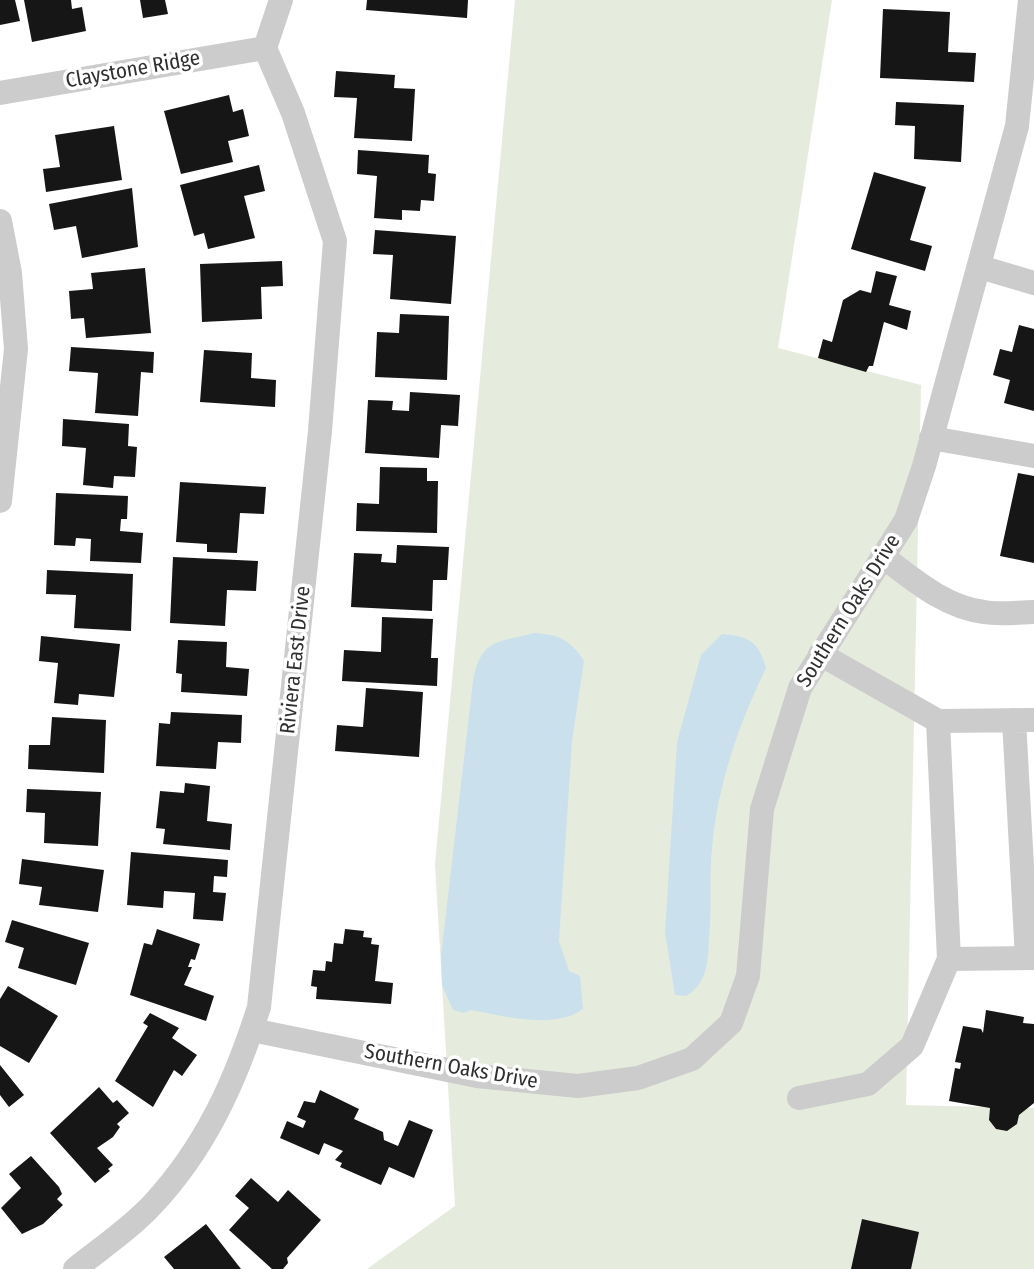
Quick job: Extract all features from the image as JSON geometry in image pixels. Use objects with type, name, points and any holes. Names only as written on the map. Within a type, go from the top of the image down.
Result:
[{"type":"street","points":[[265,48],[281,0]]},
{"type":"street","name":"Southern Oaks Drive","points":[[252,1030],[477,1076],[578,1086],[638,1078],[692,1059],[731,1023],[748,976],[762,809],[800,688],[906,520],[980,267],[1017,126],[1030,0]]},
{"type":"street","name":"Claystone Ridge","points":[[0,93],[265,48]]},
{"type":"street","name":"Riviera East Drive","points":[[75,1269],[153,1204],[208,1134],[243,1058],[259,1007],[320,431],[335,241],[293,113],[265,48]]},
{"type":"street","points":[[0,221],[10,273],[16,349],[0,501]]},
{"type":"street","points":[[980,267],[1034,283]]},
{"type":"street","points":[[931,438],[1034,456]]},
{"type":"street","points":[[882,556],[931,593],[954,604],[984,612],[1034,612]]},
{"type":"street","points":[[820,654],[938,721],[1024,720],[1031,958],[949,959]]},
{"type":"street","points":[[799,1098],[868,1084],[912,1046],[949,959],[938,721]]},
{"type":"green space","points":[[515,0],[832,0],[778,348],[921,385],[906,1105],[1034,1108],[1034,1269],[367,1269],[455,1206],[435,864]]},
{"type":"water","points":[[534,633],[550,635],[569,643],[584,661],[572,741],[559,941],[569,971],[580,976],[583,1009],[558,1019],[544,1020],[453,1010],[442,985],[441,956],[476,667],[492,645]]},
{"type":"water","points":[[722,634],[751,642],[760,652],[766,668],[738,734],[719,801],[712,848],[710,929],[705,972],[693,991],[686,996],[675,995],[665,932],[677,742],[701,655]]},
{"type":"building","points":[[0,0],[15,0],[20,21],[0,25]]},
{"type":"building","points":[[24,0],[71,0],[72,9],[82,7],[86,31],[32,42]]},
{"type":"building","points":[[140,0],[165,0],[168,14],[143,18]]},
{"type":"building","points":[[367,0],[468,0],[467,18],[366,10]]},
{"type":"building","points":[[883,9],[950,12],[948,52],[976,53],[974,82],[880,78]]},
{"type":"building","points":[[336,71],[395,75],[394,88],[415,89],[412,141],[354,138],[357,98],[334,97]]},
{"type":"building","points":[[229,95],[233,112],[243,109],[249,136],[228,141],[233,162],[181,174],[164,111]]},
{"type":"building","points":[[896,102],[964,105],[961,162],[914,159],[915,126],[895,125]]},
{"type":"building","points":[[114,126],[122,180],[46,192],[43,169],[60,167],[55,135]]},
{"type":"building","points":[[358,150],[429,155],[428,173],[436,174],[434,201],[421,200],[420,211],[402,210],[402,220],[374,218],[377,176],[357,174]]},
{"type":"building","points":[[259,165],[265,191],[244,196],[255,238],[208,249],[204,233],[194,236],[180,185]]},
{"type":"building","points":[[874,172],[926,187],[910,240],[932,246],[925,271],[851,249]]},
{"type":"building","points":[[132,188],[138,247],[82,258],[76,226],[54,230],[49,204]]},
{"type":"building","points":[[375,230],[456,236],[451,304],[390,299],[393,255],[373,254]]},
{"type":"building","points":[[282,261],[283,286],[261,287],[262,319],[202,322],[200,264]]},
{"type":"building","points":[[145,268],[151,333],[86,338],[84,318],[71,319],[69,291],[93,289],[91,273]]},
{"type":"building","points":[[876,271],[897,276],[889,305],[911,311],[907,330],[884,322],[873,366],[869,366],[866,372],[818,358],[823,339],[832,342],[843,300],[860,290],[871,293]]},
{"type":"building","points":[[400,314],[449,316],[447,380],[375,377],[377,332],[399,333]]},
{"type":"building","points":[[1019,325],[1034,329],[1034,411],[1004,403],[1010,380],[993,375],[1000,349],[1012,352]]},
{"type":"building","points":[[71,347],[154,352],[153,373],[141,372],[138,416],[95,413],[98,373],[69,371]]},
{"type":"building","points":[[204,350],[252,353],[251,378],[276,380],[275,407],[200,402]]},
{"type":"building","points":[[410,392],[460,395],[458,426],[441,425],[439,458],[365,453],[368,400],[393,401],[392,410],[409,411]]},
{"type":"building","points":[[63,419],[129,424],[128,446],[137,447],[135,477],[114,476],[113,488],[83,485],[86,448],[62,446]]},
{"type":"building","points":[[380,467],[427,468],[427,481],[438,481],[437,533],[356,531],[357,503],[379,504]]},
{"type":"building","points":[[1018,473],[1034,476],[1034,563],[1000,556]]},
{"type":"building","points":[[180,482],[266,487],[264,514],[240,513],[237,553],[207,552],[207,544],[176,542]]},
{"type":"building","points":[[56,493],[128,496],[127,519],[121,519],[120,531],[143,533],[141,563],[90,561],[91,539],[76,538],[75,546],[54,545]]},
{"type":"building","points":[[397,545],[449,547],[447,580],[433,580],[432,611],[351,607],[354,553],[382,554],[381,562],[396,563]]},
{"type":"building","points":[[173,557],[258,561],[256,591],[227,590],[225,626],[170,623]]},
{"type":"building","points":[[47,570],[133,574],[131,631],[74,628],[76,595],[46,594]]},
{"type":"building","points":[[382,617],[433,619],[431,658],[438,658],[437,686],[342,681],[344,650],[381,652]]},
{"type":"building","points":[[41,636],[120,644],[114,697],[79,694],[78,705],[54,703],[58,663],[39,661]]},
{"type":"building","points":[[178,640],[227,642],[226,667],[249,669],[247,696],[181,692],[182,674],[176,673]]},
{"type":"building","points":[[366,688],[423,692],[419,757],[335,751],[337,725],[363,727]]},
{"type":"building","points":[[171,712],[242,715],[241,743],[218,742],[216,769],[156,766],[159,723],[170,724]]},
{"type":"building","points":[[52,717],[106,720],[104,773],[28,769],[29,745],[50,745]]},
{"type":"building","points":[[185,783],[210,786],[207,821],[232,824],[230,850],[163,844],[165,829],[156,828],[160,791],[184,793]]},
{"type":"building","points":[[27,789],[101,792],[98,846],[44,843],[45,813],[26,812]]},
{"type":"building","points":[[131,852],[228,860],[227,877],[214,876],[213,892],[226,893],[223,921],[193,919],[195,893],[164,891],[163,908],[127,905]]},
{"type":"building","points":[[22,859],[104,870],[98,912],[39,905],[42,887],[19,884]]},
{"type":"building","points":[[12,920],[89,943],[76,985],[18,968],[24,948],[5,942]]},
{"type":"building","points":[[157,929],[200,944],[195,960],[191,959],[188,967],[192,967],[184,985],[214,996],[206,1021],[130,995],[144,943],[152,945]]},
{"type":"building","points":[[345,929],[364,931],[363,937],[372,938],[371,944],[379,945],[375,981],[393,983],[391,1004],[316,999],[317,987],[311,986],[313,970],[325,971],[326,961],[332,962],[334,943],[343,944]]},
{"type":"building","points":[[8,986],[58,1016],[29,1063],[0,1046],[0,999]]},
{"type":"building","points":[[986,1010],[1024,1017],[1023,1023],[1034,1024],[1034,1103],[1019,1115],[1017,1124],[1007,1131],[996,1129],[989,1120],[990,1108],[949,1101],[955,1068],[960,1069],[961,1063],[955,1062],[963,1026],[981,1029],[983,1033]]},
{"type":"building","points":[[150,1013],[179,1028],[172,1038],[197,1055],[182,1076],[174,1070],[153,1107],[115,1081],[148,1026],[143,1023]]},
{"type":"building","points":[[0,1065],[24,1095],[9,1107],[0,1095]]},
{"type":"building","points":[[99,1087],[113,1103],[117,1100],[129,1113],[117,1124],[120,1127],[113,1137],[97,1148],[113,1165],[108,1169],[110,1171],[95,1183],[50,1133]]},
{"type":"building","points":[[320,1090],[359,1109],[354,1119],[383,1132],[384,1140],[398,1146],[409,1120],[433,1130],[414,1178],[389,1167],[381,1185],[340,1167],[342,1163],[335,1160],[343,1151],[324,1143],[319,1155],[280,1138],[287,1121],[303,1128],[306,1121],[297,1117],[304,1101],[315,1103]]},
{"type":"building","points":[[31,1156],[59,1187],[62,1194],[57,1199],[63,1205],[43,1224],[22,1234],[1,1208],[21,1188],[9,1174]]},
{"type":"building","points":[[251,1178],[278,1202],[288,1190],[321,1220],[287,1258],[288,1263],[283,1269],[272,1269],[229,1230],[249,1208],[235,1196]]},
{"type":"building","points":[[862,1219],[919,1232],[911,1269],[851,1269]]},
{"type":"building","points":[[206,1224],[241,1269],[174,1269],[164,1257]]}]
